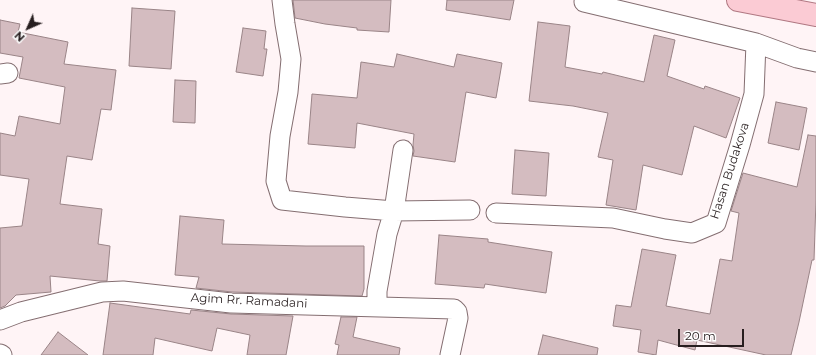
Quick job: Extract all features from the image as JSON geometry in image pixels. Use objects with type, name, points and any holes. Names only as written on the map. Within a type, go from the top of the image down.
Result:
[{"type":"main road","points":[[738,0],[816,15]]},
{"type":"street","points":[[282,0],[291,59],[288,92],[280,136],[276,182],[282,200],[394,211],[470,210]]},
{"type":"street","points":[[584,2],[756,43],[797,58],[816,62]]},
{"type":"street","name":"Hasan Budakova","points":[[496,213],[612,218],[692,233],[716,223],[754,94],[756,43]]},
{"type":"street","points":[[377,307],[377,290],[387,234],[394,211],[403,150]]},
{"type":"street","name":"Agim Rr. Ramadani","points":[[0,320],[22,312],[102,292],[123,291],[231,303],[454,309],[457,312],[458,318],[450,355]]},
{"type":"building","points":[[293,0],[391,0],[389,32],[357,30],[357,28],[295,18]]},
{"type":"building","points":[[447,0],[514,0],[510,20],[446,10]]},
{"type":"building","points":[[132,8],[175,11],[171,69],[129,66]]},
{"type":"building","points":[[0,20],[20,24],[18,32],[68,42],[64,64],[116,70],[111,110],[101,109],[92,160],[67,156],[60,204],[102,209],[98,244],[110,246],[107,281],[50,276],[51,292],[16,295],[5,306],[0,308],[0,228],[22,226],[29,179],[0,175],[0,133],[15,136],[19,116],[60,124],[65,87],[19,78],[23,57],[0,53]]},
{"type":"building","points":[[538,22],[570,26],[565,67],[602,74],[603,72],[644,82],[654,35],[675,40],[667,76],[704,89],[705,86],[740,98],[726,138],[694,126],[682,175],[643,165],[636,210],[606,205],[613,160],[598,157],[608,113],[573,106],[529,101]]},
{"type":"building","points":[[243,28],[266,31],[264,49],[267,49],[263,76],[236,72]]},
{"type":"building","points":[[397,54],[454,67],[457,54],[502,63],[496,98],[466,92],[455,162],[413,156],[414,134],[357,123],[355,148],[308,144],[312,94],[357,98],[361,62],[394,67]]},
{"type":"building","points":[[175,80],[196,81],[195,123],[173,122]]},
{"type":"building","points":[[776,102],[807,108],[799,150],[768,143]]},
{"type":"building","points":[[808,135],[816,136],[814,260],[812,260],[791,355],[766,355],[697,340],[695,350],[658,340],[656,355],[638,352],[641,330],[613,326],[616,305],[631,307],[642,249],[676,255],[666,306],[710,314],[720,259],[732,261],[739,213],[731,211],[743,173],[797,187]]},
{"type":"building","points":[[515,150],[549,153],[546,196],[512,194]]},
{"type":"building","points":[[180,216],[224,220],[222,244],[364,246],[364,289],[362,296],[232,292],[196,288],[199,277],[175,275]]},
{"type":"building","points":[[439,235],[488,239],[488,242],[552,252],[546,293],[485,284],[484,288],[435,284]]},
{"type":"building","points":[[110,303],[190,314],[191,310],[231,314],[293,316],[286,355],[247,355],[250,335],[217,328],[212,351],[155,338],[153,355],[103,355]]},
{"type":"building","points":[[341,317],[357,317],[353,337],[400,348],[399,355],[337,355],[339,345],[335,344]]},
{"type":"building","points":[[58,332],[88,355],[41,355]]},
{"type":"building","points":[[543,335],[598,348],[597,355],[538,355]]}]
